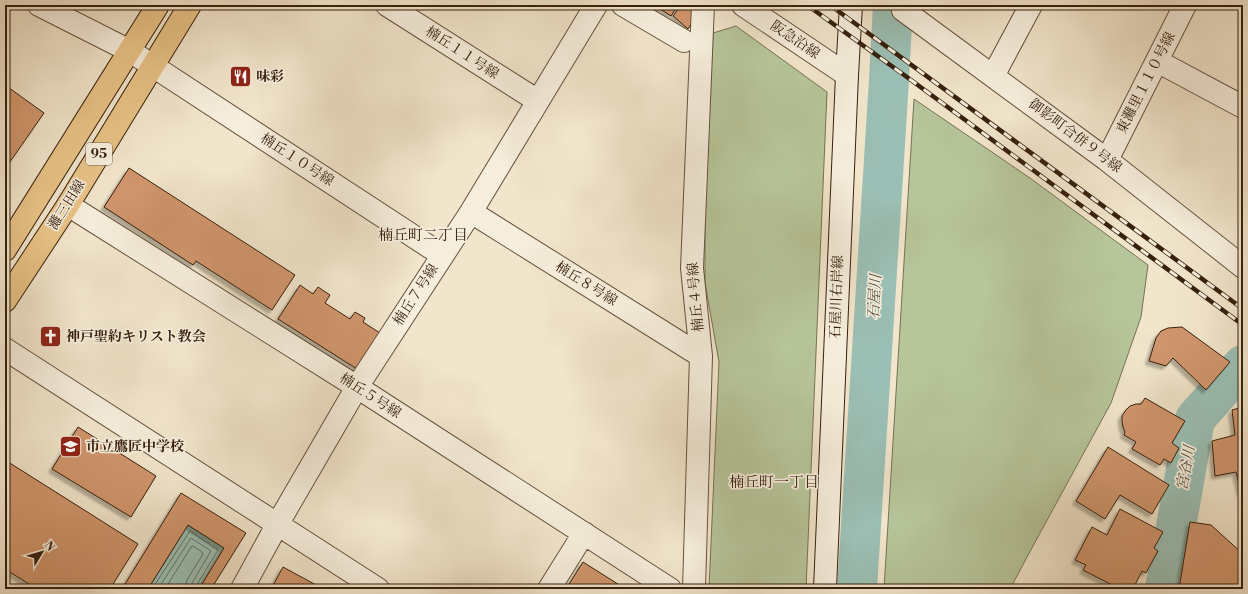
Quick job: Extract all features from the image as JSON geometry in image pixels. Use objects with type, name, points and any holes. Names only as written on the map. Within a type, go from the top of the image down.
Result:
[{"type":"main road","name":"灘三田線","points":[[5,250],[158,5]]},
{"type":"main road","name":"灘三田線","points":[[5,301],[68,205],[190,5]]},
{"type":"street","name":"楠丘１０号線","points":[[39,5],[130,51],[153,65],[442,255]]},
{"type":"street","name":"楠丘１１号線","points":[[387,5],[538,101]]},
{"type":"street","name":"楠丘７号線","points":[[242,589],[277,525],[357,387],[471,212],[596,5]]},
{"type":"street","points":[[622,5],[684,41]]},
{"type":"street","name":"楠丘４号線","points":[[694,589],[701,356],[692,268],[703,5]]},
{"type":"street","name":"阪急沿線","points":[[743,5],[847,75]]},
{"type":"street","name":"石屋川右岸線","points":[[825,589],[851,5]]},
{"type":"street","points":[[993,76],[1031,5]]},
{"type":"street","name":"東灘里１１０号線","points":[[1107,160],[1186,5]]},
{"type":"street","name":"御影町合併９号線","points":[[903,7],[1107,160],[1242,266]]},
{"type":"street","points":[[1157,61],[1243,107]]},
{"type":"street","name":"楠丘５号線","points":[[68,205],[357,387],[670,589]]},
{"type":"street","name":"楠丘８号線","points":[[471,212],[701,356]]},
{"type":"street","points":[[5,349],[378,589]]},
{"type":"street","points":[[549,589],[584,533]]},
{"type":"green space","points":[[736,26],[827,92],[806,589],[709,589],[719,362],[705,283],[705,195],[713,33]]},
{"type":"green space","points":[[914,99],[1030,178],[1148,265],[1141,317],[1111,403],[1010,589],[884,589]]},
{"type":"water","points":[[188,525],[224,548],[199,589],[148,589]]},
{"type":"building","points":[[654,5],[678,5],[671,16]]},
{"type":"building","points":[[681,5],[696,5],[697,15],[688,29],[673,16]]},
{"type":"building","points":[[5,85],[44,113],[5,169]]},
{"type":"building","points":[[129,168],[295,275],[272,310],[196,261],[193,265],[104,207]]},
{"type":"building","points":[[300,285],[313,294],[318,287],[330,295],[325,303],[350,319],[355,312],[365,318],[363,322],[380,333],[357,369],[278,319]]},
{"type":"building","points":[[1182,327],[1230,362],[1206,390],[1173,358],[1166,366],[1149,361],[1156,338],[1161,331],[1168,328]]},
{"type":"building","points":[[1145,398],[1185,421],[1172,443],[1179,448],[1171,463],[1164,459],[1160,465],[1132,449],[1136,442],[1124,435],[1125,432],[1122,416],[1130,406],[1141,404]]},
{"type":"building","points":[[1243,407],[1243,493],[1241,493],[1236,472],[1215,476],[1212,441],[1235,435],[1232,410]]},
{"type":"building","points":[[78,427],[156,476],[131,517],[52,469]]},
{"type":"building","points":[[1108,447],[1169,485],[1152,514],[1120,495],[1105,519],[1076,501]]},
{"type":"building","points":[[5,460],[138,544],[110,589],[37,589],[5,569]]},
{"type":"building","points":[[181,493],[246,533],[211,589],[199,589],[224,548],[188,525],[148,589],[122,589]]},
{"type":"building","points":[[1120,509],[1163,532],[1154,548],[1158,551],[1146,573],[1142,571],[1133,589],[1120,589],[1083,570],[1086,565],[1075,560],[1092,527],[1107,535]]},
{"type":"building","points":[[1190,522],[1211,525],[1243,554],[1243,569],[1240,589],[1179,589]]},
{"type":"building","points":[[583,562],[621,586],[619,589],[566,589]]},
{"type":"building","points":[[283,567],[318,586],[317,589],[271,589]]},
{"type":"building","points":[[1044,585],[1095,587],[1095,589],[1044,589]]},
{"type":"waterway","name":"石屋川","points":[[857,589],[893,5]]},
{"type":"waterway","name":"宮谷川","points":[[1165,589],[1195,419],[1243,365]]},
{"type":"railway","points":[[807,5],[1243,325]]},
{"type":"railway","points":[[830,5],[1243,309]]},
{"type":"place","name":"味彩","points":[[240,77]]},
{"type":"place","name":"神戸聖約キリスト教会","points":[[50,337]]},
{"type":"place","name":"市立鷹匠中学校","points":[[70,447]]},
{"type":"district","name":"楠丘町二丁目","points":[[423,235]]},
{"type":"district","name":"楠丘町一丁目","points":[[774,482]]}]
